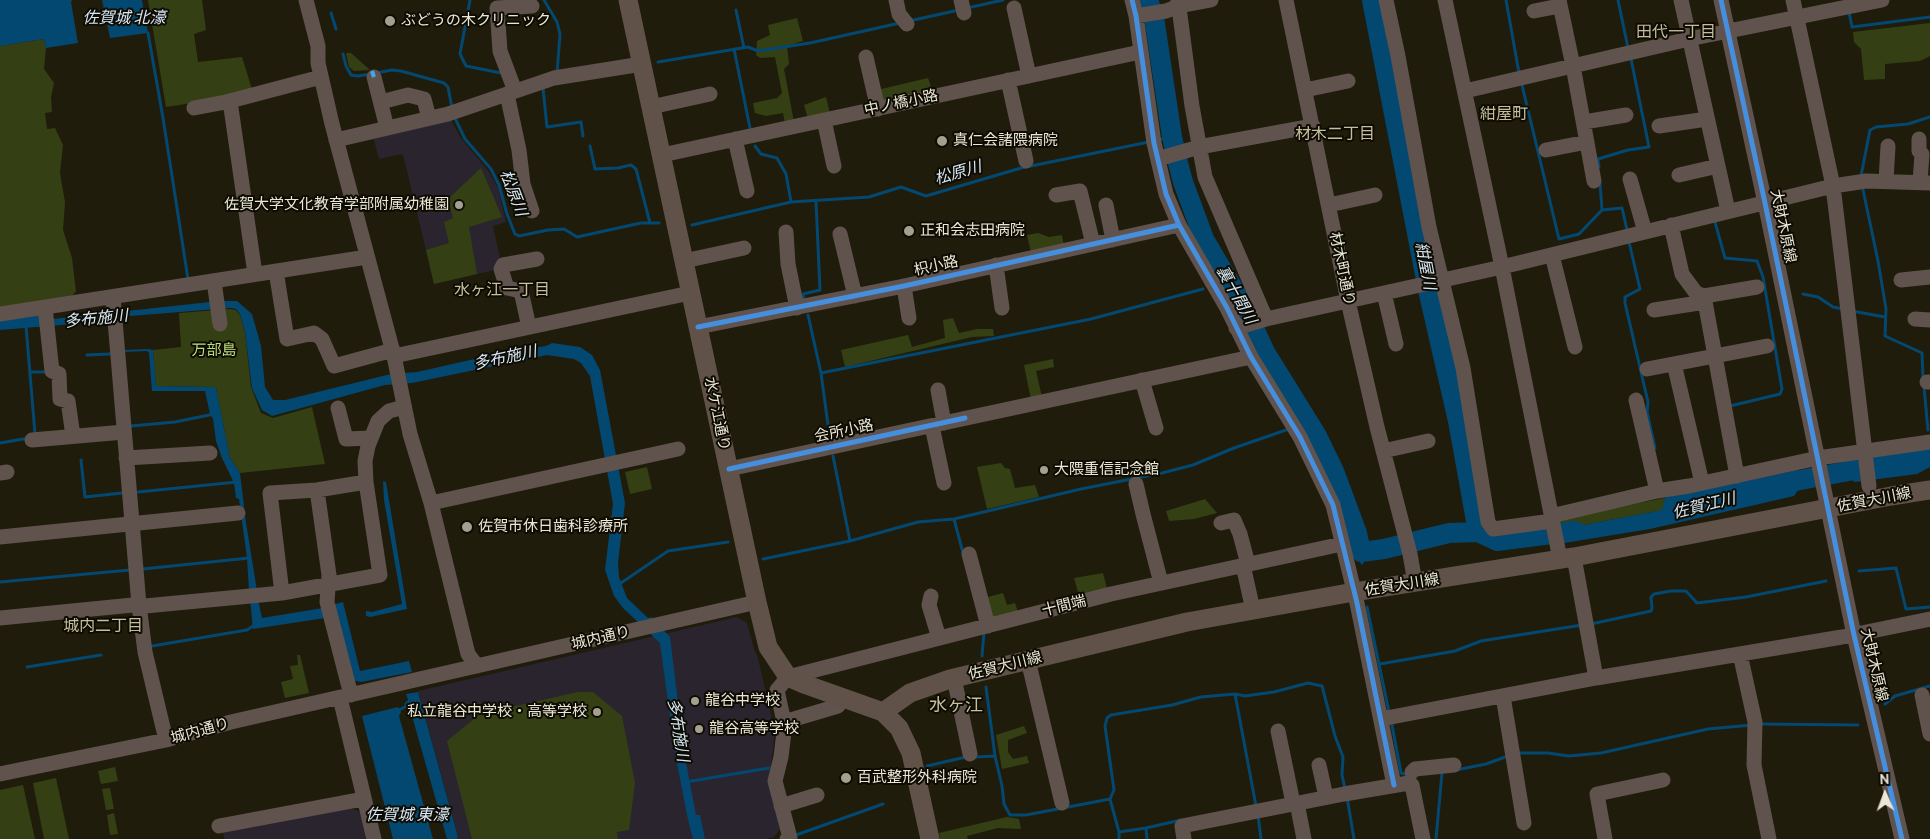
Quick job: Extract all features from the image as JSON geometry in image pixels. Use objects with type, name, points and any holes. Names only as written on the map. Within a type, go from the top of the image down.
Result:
[{"type":"main road","name":"水ケ江通り","points":[[628,0],[756,602],[768,647],[788,676]]},
{"type":"main road","name":"佐賀大川線","points":[[883,712],[910,693],[954,678],[1187,622],[1252,603],[1354,592],[1415,583],[1563,552],[1827,502],[1930,490]]},
{"type":"main road","points":[[788,676],[883,712],[899,728],[911,753],[930,839]]},
{"type":"street","points":[[306,0],[318,46],[318,63],[336,140],[394,358],[410,434],[431,504],[468,654],[477,666]]},
{"type":"street","points":[[896,0],[899,14],[905,22]]},
{"type":"street","points":[[1132,0],[1139,15],[1140,52],[1154,141],[1161,158],[1166,194],[1179,225],[1238,328],[1251,357],[1293,427],[1333,505],[1387,718],[1394,785]]},
{"type":"street","points":[[1139,15],[1174,6],[1211,0]]},
{"type":"street","name":"材木町通り","points":[[1286,0],[1348,301],[1383,451],[1410,554],[1415,583]]},
{"type":"street","points":[[1386,0],[1429,227],[1463,368],[1488,522],[1493,529],[1552,520],[1663,490],[1818,458],[1930,442]]},
{"type":"street","points":[[1445,0],[1502,267],[1552,520],[1585,626],[1596,678]]},
{"type":"street","points":[[1681,0],[1728,211]]},
{"type":"street","name":"大財木原線","points":[[1721,0],[1854,635],[1902,839]]},
{"type":"street","points":[[1793,0],[1833,186],[1869,486]]},
{"type":"street","points":[[1465,91],[1689,40],[1882,0]]},
{"type":"street","points":[[1534,11],[1559,3],[1573,66],[1594,181]]},
{"type":"street","points":[[532,6],[497,8],[500,51],[511,93],[522,184],[532,210]]},
{"type":"street","points":[[1174,6],[1197,148],[1205,177],[1264,319]]},
{"type":"street","points":[[1014,8],[1029,76]]},
{"type":"street","name":"中ノ橋小路","points":[[662,155],[1140,52]]},
{"type":"street","points":[[866,57],[878,109]]},
{"type":"street","points":[[336,140],[453,112],[557,78],[642,64]]},
{"type":"street","points":[[194,108],[230,101],[321,77]]},
{"type":"street","points":[[374,77],[387,128]]},
{"type":"street","points":[[1008,80],[1026,160]]},
{"type":"street","points":[[1305,90],[1348,81]]},
{"type":"street","points":[[651,107],[710,94]]},
{"type":"street","points":[[380,102],[408,95],[424,99],[429,118]]},
{"type":"street","points":[[230,101],[255,274]]},
{"type":"street","points":[[1584,122],[1626,115]]},
{"type":"street","points":[[1659,126],[1707,119]]},
{"type":"street","points":[[824,120],[834,166]]},
{"type":"street","points":[[1161,158],[1197,148],[1313,126]]},
{"type":"street","points":[[1238,328],[1264,319],[1502,267],[1833,186],[1862,181],[1925,183],[1922,154],[1919,151],[1919,139]]},
{"type":"street","points":[[735,140],[746,191]]},
{"type":"street","points":[[1546,150],[1587,142]]},
{"type":"street","points":[[1886,181],[1888,146]]},
{"type":"street","points":[[1679,175],[1718,166]]},
{"type":"street","points":[[1630,179],[1645,232]]},
{"type":"street","points":[[1056,195],[1080,191],[1093,244]]},
{"type":"street","points":[[1329,205],[1375,195]]},
{"type":"street","points":[[1106,205],[1114,240]]},
{"type":"street","name":"枳小路","points":[[698,327],[904,286],[1179,225]]},
{"type":"street","points":[[1671,225],[1682,274],[1696,293],[1705,299],[1724,400],[1727,430],[1737,476]]},
{"type":"street","points":[[786,232],[788,264],[797,308]]},
{"type":"street","points":[[840,234],[854,296]]},
{"type":"street","points":[[684,261],[744,248]]},
{"type":"street","points":[[1552,255],[1575,348]]},
{"type":"street","points":[[0,314],[46,317],[114,308],[214,281],[367,257]]},
{"type":"street","points":[[529,327],[520,292],[507,288],[501,269],[504,265],[537,259]]},
{"type":"street","points":[[996,265],[1002,308]]},
{"type":"street","points":[[276,271],[287,339],[314,333],[322,338],[334,366],[394,358],[690,293]]},
{"type":"street","points":[[1900,280],[1930,277]]},
{"type":"street","points":[[214,281],[218,311]]},
{"type":"street","points":[[904,286],[909,318]]},
{"type":"street","points":[[1654,310],[1757,287]]},
{"type":"street","points":[[1384,293],[1396,344]]},
{"type":"street","points":[[114,308],[139,605],[145,652],[166,740]]},
{"type":"street","points":[[46,317],[52,372],[59,374],[60,399],[68,401],[73,436]]},
{"type":"street","points":[[1647,369],[1767,346]]},
{"type":"street","name":"会所小路","points":[[729,469],[1251,357]]},
{"type":"street","points":[[1676,372],[1702,483]]},
{"type":"street","points":[[1142,380],[1156,428]]},
{"type":"street","points":[[938,390],[938,424],[943,483]]},
{"type":"street","points":[[1636,400],[1663,490]]},
{"type":"street","points":[[0,618],[282,593],[380,575],[366,482],[365,460],[378,421],[389,411],[404,407]]},
{"type":"street","points":[[338,408],[346,439],[371,438]]},
{"type":"street","points":[[32,440],[124,432]]},
{"type":"street","points":[[1383,451],[1428,441]]},
{"type":"street","points":[[431,504],[678,449]]},
{"type":"street","points":[[126,458],[210,453]]},
{"type":"street","points":[[282,593],[270,493],[317,490],[366,482]]},
{"type":"street","points":[[1136,484],[1161,583]]},
{"type":"street","points":[[317,490],[329,575],[329,609],[363,799],[374,839]]},
{"type":"street","points":[[0,537],[238,513]]},
{"type":"street","points":[[1221,523],[1234,520],[1240,534],[1252,603]]},
{"type":"street","name":"十間端","points":[[788,676],[1111,594],[1342,544]]},
{"type":"street","points":[[969,554],[988,626]]},
{"type":"street","points":[[931,596],[929,604],[939,638]]},
{"type":"street","name":"城内通り","points":[[0,774],[166,740],[231,722],[756,602]]},
{"type":"street","points":[[1387,718],[1596,678],[1854,635],[1930,619]]},
{"type":"street","points":[[1740,654],[1755,725],[1754,765],[1769,839]]},
{"type":"street","points":[[1028,660],[1062,803]]},
{"type":"street","points":[[788,676],[776,690],[784,722],[781,757],[775,781],[786,804],[789,839]]},
{"type":"street","points":[[954,678],[970,754]]},
{"type":"street","points":[[1922,695],[1930,734]]},
{"type":"street","points":[[1503,696],[1524,823]]},
{"type":"street","points":[[784,722],[838,706],[841,697]]},
{"type":"street","points":[[1278,731],[1304,839]]},
{"type":"street","points":[[1319,765],[1326,797]]},
{"type":"street","points":[[1412,772],[1415,769],[1454,765]]},
{"type":"street","points":[[1606,839],[1597,794],[1664,780]]},
{"type":"street","points":[[1184,839],[1182,826],[1346,793],[1409,784],[1412,785],[1423,839]]},
{"type":"street","points":[[786,804],[817,796]]},
{"type":"street","points":[[219,826],[363,799]]},
{"type":"shaded area","name":"佐賀大学文化教育学部附属幼稚園","points":[[449,116],[460,137],[489,172],[498,188],[506,222],[493,226],[501,263],[499,269],[434,284],[403,154],[379,159],[373,136]]},
{"type":"shaded area","name":"私立龍谷中学校・高等学校","points":[[737,617],[747,623],[758,658],[775,733],[769,780],[780,829],[774,837],[767,839],[459,839],[418,691]]},
{"type":"shaded area","points":[[345,806],[358,811],[365,821],[369,839],[224,839],[223,831]]},
{"type":"green space","points":[[148,0],[202,0],[206,30],[194,34],[198,62],[242,57],[252,89],[232,97],[166,107]]},
{"type":"green space","points":[[797,18],[803,41],[787,46],[789,64],[784,69],[794,122],[785,124],[783,113],[766,116],[755,113],[753,103],[777,98],[782,93],[775,57],[760,58],[756,55],[757,41],[770,35],[768,25]]},
{"type":"green space","points":[[1930,23],[1930,56],[1920,61],[1885,64],[1885,79],[1864,80],[1861,49],[1854,42],[1853,32]]},
{"type":"green space","points":[[44,39],[46,48],[44,69],[54,83],[51,97],[52,112],[45,113],[47,129],[55,128],[63,145],[60,173],[65,202],[63,230],[72,258],[76,291],[71,297],[0,308],[0,46]]},
{"type":"green space","points":[[346,53],[351,53],[370,70],[354,71],[349,67]]},
{"type":"green space","points":[[928,78],[933,92],[880,103],[877,90]]},
{"type":"green space","points":[[826,97],[830,114],[808,119],[804,105]]},
{"type":"green space","points":[[481,168],[502,217],[469,227],[477,274],[434,284],[426,250],[449,243],[444,222],[453,218],[448,199]]},
{"type":"green space","points":[[1038,233],[1049,237],[1062,235],[1064,246],[1031,253],[1027,235]]},
{"type":"green space","name":"万部島","points":[[236,310],[240,315],[245,333],[251,387],[261,413],[273,418],[312,407],[325,464],[240,473],[230,458],[216,388],[156,386],[153,350],[181,347],[179,313]]},
{"type":"green space","points":[[953,318],[959,333],[977,329],[993,329],[994,336],[972,337],[845,367],[841,350],[908,335],[912,347],[945,338],[943,320]]},
{"type":"green space","points":[[1053,359],[1054,367],[1036,371],[1042,397],[1031,400],[1024,365]]},
{"type":"green space","points":[[1001,463],[1005,468],[1010,469],[1015,488],[1035,485],[1039,497],[987,509],[977,467]]},
{"type":"green space","points":[[647,467],[652,489],[630,494],[625,472]]},
{"type":"green space","points":[[1665,498],[1663,510],[1568,528],[1560,526],[1560,521],[1572,516]]},
{"type":"green space","points":[[1205,499],[1217,513],[1194,519],[1169,521],[1166,511]]},
{"type":"green space","points":[[1103,573],[1108,592],[1080,599],[1074,578]]},
{"type":"green space","points":[[1003,593],[1007,605],[1015,603],[1019,615],[990,622],[984,598]]},
{"type":"green space","points":[[297,655],[300,655],[309,693],[285,698],[281,682],[293,679],[290,666],[298,665]]},
{"type":"green space","points":[[578,692],[593,692],[622,716],[635,783],[629,830],[617,832],[618,839],[472,839],[447,741],[480,714]]},
{"type":"green space","points":[[1024,726],[1027,733],[1008,740],[1008,752],[1013,759],[1027,756],[1029,763],[1002,769],[996,735]]},
{"type":"green space","points":[[115,767],[118,781],[101,784],[98,771]]},
{"type":"green space","points":[[56,778],[69,839],[44,839],[33,783]]},
{"type":"green space","points":[[23,785],[35,839],[0,839],[0,790]]},
{"type":"green space","points":[[110,788],[114,809],[106,810],[102,789]]},
{"type":"green space","points":[[114,813],[118,834],[110,835],[107,815]]},
{"type":"green space","points":[[1007,817],[1019,819],[1021,829],[998,828],[967,836],[968,839],[940,839],[939,833]]},
{"type":"water","name":"佐賀城 北濠","points":[[0,0],[72,0],[78,43],[46,48],[44,39],[0,46]]},
{"type":"water","name":"佐賀城 北濠","points":[[102,0],[142,0],[148,33],[110,38]]},
{"type":"water","name":"多布施川","points":[[219,301],[237,301],[252,314],[261,346],[265,387],[273,400],[285,400],[391,374],[417,372],[501,353],[546,346],[552,343],[580,347],[592,355],[600,370],[625,503],[618,563],[619,577],[627,598],[648,618],[651,617],[670,637],[684,752],[696,815],[700,815],[705,839],[693,839],[687,815],[675,753],[660,643],[623,608],[614,596],[605,570],[613,504],[590,376],[581,363],[574,359],[547,355],[412,383],[385,385],[272,416],[262,410],[252,388],[245,332],[240,314],[236,309],[118,317],[109,321],[0,330],[0,321],[41,315],[44,320]]},
{"type":"water","points":[[123,350],[153,350],[156,386],[216,388],[230,458],[240,473],[257,591],[249,591],[247,558],[239,499],[236,498],[234,483],[216,441],[213,419],[210,414],[205,391],[152,391],[149,353],[147,351],[123,352]]},
{"type":"water","points":[[1930,449],[1930,467],[1917,474],[1855,482],[1845,476],[1843,463],[1847,458]]},
{"type":"water","points":[[1798,470],[1800,487],[1794,496],[1650,529],[1564,543],[1560,527],[1568,528],[1662,510],[1665,498],[1667,497]]},
{"type":"water","points":[[383,481],[386,482],[407,609],[370,617],[366,616],[366,611],[372,612],[402,604],[384,500]]},
{"type":"water","points":[[250,599],[258,599],[262,618],[323,608],[325,618],[253,629]]},
{"type":"water","points":[[343,602],[360,671],[409,661],[412,672],[361,682],[351,680],[332,605]]},
{"type":"water","points":[[418,692],[458,839],[447,839],[410,709],[404,704],[408,700],[406,694]]},
{"type":"water","name":"佐賀城 東濠","points":[[398,707],[401,712],[399,716],[433,839],[393,839],[362,716]]},
{"type":"waterway","points":[[470,0],[460,54],[466,66],[501,73]]},
{"type":"waterway","points":[[544,0],[557,22],[560,34],[557,73]]},
{"type":"waterway","points":[[967,8],[1003,0]]},
{"type":"waterway","name":"裏十間川","points":[[1148,0],[1154,17],[1172,137],[1178,163],[1204,239],[1245,309],[1265,352],[1317,436],[1334,471],[1357,533],[1361,552],[1384,549],[1449,533],[1478,532],[1497,541],[1575,531]]},
{"type":"waterway","name":"紺屋川","points":[[1372,0],[1428,290],[1458,421],[1478,532]]},
{"type":"waterway","points":[[1506,0],[1519,73]]},
{"type":"waterway","points":[[1618,0],[1628,48]]},
{"type":"waterway","points":[[736,10],[744,48]]},
{"type":"waterway","points":[[909,21],[959,10]]},
{"type":"waterway","points":[[1847,13],[1849,12],[1852,27],[1930,17]]},
{"type":"waterway","points":[[331,13],[336,29]]},
{"type":"waterway","points":[[658,62],[748,47],[758,51],[810,43],[900,23]]},
{"type":"waterway","points":[[148,33],[188,279]]},
{"type":"waterway","points":[[734,49],[750,128]]},
{"type":"waterway","name":"松原川","points":[[343,54],[351,75],[370,74]]},
{"type":"waterway","points":[[1599,167],[1598,159],[1628,150],[1649,147],[1631,59]]},
{"type":"waterway","name":"松原川","points":[[376,73],[392,70],[401,71],[444,83],[448,87],[452,108]]},
{"type":"waterway","points":[[1522,85],[1559,239],[1579,234],[1602,210],[1622,208],[1627,230]]},
{"type":"waterway","points":[[543,88],[547,127],[581,122],[583,136]]},
{"type":"waterway","name":"松原川","points":[[454,116],[465,139],[491,169],[499,185],[515,234],[519,236],[564,229],[577,237],[641,223],[659,223]]},
{"type":"waterway","points":[[1861,176],[1870,130],[1876,127],[1908,124],[1930,117]]},
{"type":"waterway","name":"松原川","points":[[1158,140],[1172,137]]},
{"type":"waterway","name":"松原川","points":[[692,225],[791,202],[869,197],[901,187],[926,196],[1021,168],[1149,142]]},
{"type":"waterway","points":[[590,146],[595,169],[618,168],[631,165],[636,169],[650,223]]},
{"type":"waterway","points":[[755,146],[761,154],[777,158],[786,174],[791,202]]},
{"type":"waterway","points":[[1600,183],[1602,210]]},
{"type":"waterway","points":[[1862,185],[1886,309],[1885,336],[1922,353],[1923,378]]},
{"type":"waterway","points":[[804,300],[803,294],[820,290],[816,202]]},
{"type":"waterway","points":[[1715,222],[1725,258],[1757,261],[1763,277],[1782,389],[1780,394],[1730,406]]},
{"type":"waterway","points":[[1629,242],[1640,289],[1625,297],[1625,303],[1648,402],[1647,412],[1655,448]]},
{"type":"waterway","points":[[821,373],[1091,319],[1203,289]]},
{"type":"waterway","points":[[1803,294],[1818,297],[1833,307],[1843,309]]},
{"type":"waterway","points":[[1852,311],[1885,317]]},
{"type":"waterway","points":[[808,315],[821,373],[830,440]]},
{"type":"waterway","points":[[26,326],[35,434]]},
{"type":"waterway","points":[[87,355],[110,354]]},
{"type":"waterway","points":[[31,372],[46,372]]},
{"type":"waterway","points":[[1924,387],[1928,430]]},
{"type":"waterway","points":[[131,426],[175,422],[214,414]]},
{"type":"waterway","points":[[1297,425],[1306,420]]},
{"type":"waterway","points":[[763,559],[850,541],[918,522],[954,519],[1081,489],[1162,473],[1193,465],[1234,448],[1289,429]]},
{"type":"waterway","points":[[0,443],[29,438]]},
{"type":"waterway","points":[[833,456],[850,541]]},
{"type":"waterway","points":[[81,460],[85,497],[122,493]]},
{"type":"waterway","name":"佐賀江川","points":[[1774,487],[1790,482],[1870,467]]},
{"type":"waterway","points":[[138,492],[237,482]]},
{"type":"waterway","points":[[954,519],[963,553]]},
{"type":"waterway","points":[[618,585],[668,551],[728,542]]},
{"type":"waterway","points":[[1361,552],[1362,563]]},
{"type":"waterway","points":[[143,569],[249,558]]},
{"type":"waterway","points":[[1859,571],[1896,568],[1906,609],[1930,607]]},
{"type":"waterway","points":[[0,582],[130,570]]},
{"type":"waterway","points":[[1591,624],[1651,611],[1651,597],[1654,594],[1686,591],[1697,603],[1746,597],[1826,581]]},
{"type":"waterway","points":[[1367,607],[1389,712]]},
{"type":"waterway","points":[[152,646],[247,630],[256,624]]},
{"type":"waterway","points":[[1380,664],[1455,651],[1481,641],[1582,625]]},
{"type":"waterway","points":[[982,656],[984,632]]},
{"type":"waterway","points":[[27,667],[101,655]]},
{"type":"waterway","points":[[1110,799],[1114,790],[1105,726],[1107,718],[1111,715],[1172,705],[1201,697],[1235,694],[1245,696],[1274,692],[1308,683],[1322,686],[1335,736],[1343,757],[1342,775],[1345,789]]},
{"type":"waterway","points":[[1885,704],[1895,696],[1930,686]]},
{"type":"waterway","points":[[986,687],[995,756]]},
{"type":"waterway","points":[[1235,694],[1256,806]]},
{"type":"waterway","points":[[397,711],[409,705]]},
{"type":"waterway","points":[[1391,720],[1401,773],[1408,775]]},
{"type":"waterway","points":[[1760,724],[1858,725]]},
{"type":"waterway","points":[[1516,753],[1548,753],[1569,756],[1601,753],[1708,729],[1752,725]]},
{"type":"waterway","points":[[975,757],[995,756],[1004,804],[1010,815],[1026,815],[1110,799],[1119,832],[1119,839]]},
{"type":"waterway","points":[[1456,770],[1486,764],[1508,756]]},
{"type":"waterway","points":[[927,766],[966,757]]},
{"type":"waterway","points":[[686,782],[769,768]]},
{"type":"waterway","points":[[1436,839],[1442,773]]},
{"type":"waterway","points":[[1347,797],[1354,839]]},
{"type":"waterway","points":[[796,835],[883,804]]},
{"type":"waterway","points":[[1258,815],[1261,839]]},
{"type":"waterway","points":[[1146,828],[1181,820]]},
{"type":"waterway","points":[[1119,832],[1146,828],[1147,839]]},
{"type":"marked path","points":[[372,71],[374,77]]},
{"type":"cycle path","points":[[1132,0],[1136,16],[1154,143],[1166,194],[1179,225],[1227,308],[1251,357],[1300,437],[1333,505],[1357,603],[1394,785]]},
{"type":"cycle path","points":[[1721,0],[1854,635],[1902,839]]},
{"type":"cycle path","points":[[698,327],[904,286],[1179,225]]},
{"type":"cycle path","points":[[729,469],[965,418]]},
{"type":"place","name":"ぶどうの木クリニック","points":[[390,21]]},
{"type":"place","name":"真仁会諸隈病院","points":[[942,141]]},
{"type":"place","name":"佐賀大学文化教育学部附属幼稚園","points":[[459,205]]},
{"type":"place","name":"正和会志田病院","points":[[909,231]]},
{"type":"place","name":"大隈重信記念館","points":[[1044,470]]},
{"type":"place","name":"佐賀市休日歯科診療所","points":[[467,527]]},
{"type":"place","name":"龍谷中学校","points":[[695,701]]},
{"type":"place","name":"私立龍谷中学校・高等学校","points":[[597,712]]},
{"type":"place","name":"龍谷高等学校","points":[[699,729]]},
{"type":"place","name":"百武整形外科病院","points":[[846,778]]},
{"type":"district","name":"田代一丁目","points":[[1676,32]]},
{"type":"district","name":"紺屋町","points":[[1504,114]]},
{"type":"district","name":"材木二丁目","points":[[1335,134]]},
{"type":"district","name":"水ヶ江一丁目","points":[[502,290]]},
{"type":"district","name":"城内二丁目","points":[[103,626]]},
{"type":"district","name":"水ヶ江","points":[[956,706]]}]
